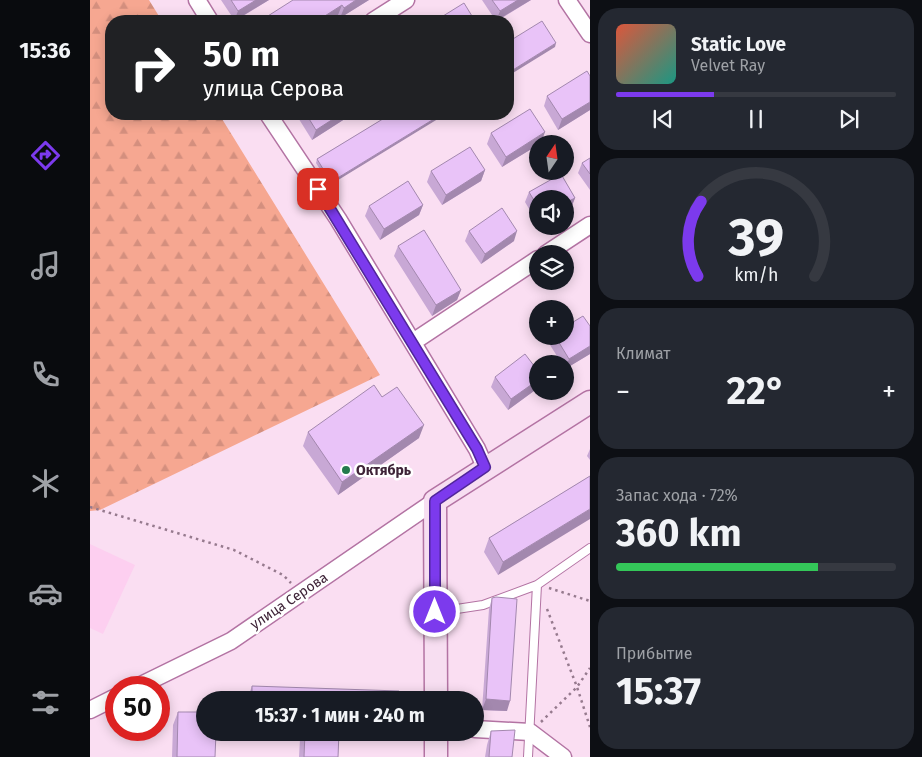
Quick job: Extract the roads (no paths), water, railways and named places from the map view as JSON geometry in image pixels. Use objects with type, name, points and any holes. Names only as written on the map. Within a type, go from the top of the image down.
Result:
[{"type":"main road","name":"улица Серова","points":[[435,501],[485,467],[590,402]]},
{"type":"main road","points":[[435,501],[436,691]]},
{"type":"main road","points":[[436,741],[436,757]]},
{"type":"street","points":[[197,0],[206,15]]},
{"type":"street","points":[[382,15],[406,0]]},
{"type":"street","points":[[567,0],[590,34]]},
{"type":"street","points":[[272,120],[338,219],[477,449],[485,467]]},
{"type":"street","points":[[560,245],[590,225]]},
{"type":"street","points":[[413,342],[529,265]]},
{"type":"street","name":"улица Серова","points":[[160,676],[231,641],[435,501]]},
{"type":"street","points":[[90,710],[105,702]]},
{"type":"street","points":[[484,729],[530,732],[563,757]]},
{"type":"lane","points":[[435,612],[483,605],[537,585],[590,548]]},
{"type":"lane","points":[[528,757],[537,585]]},
{"type":"place","name":"Октябрь","points":[[346,470]]}]
